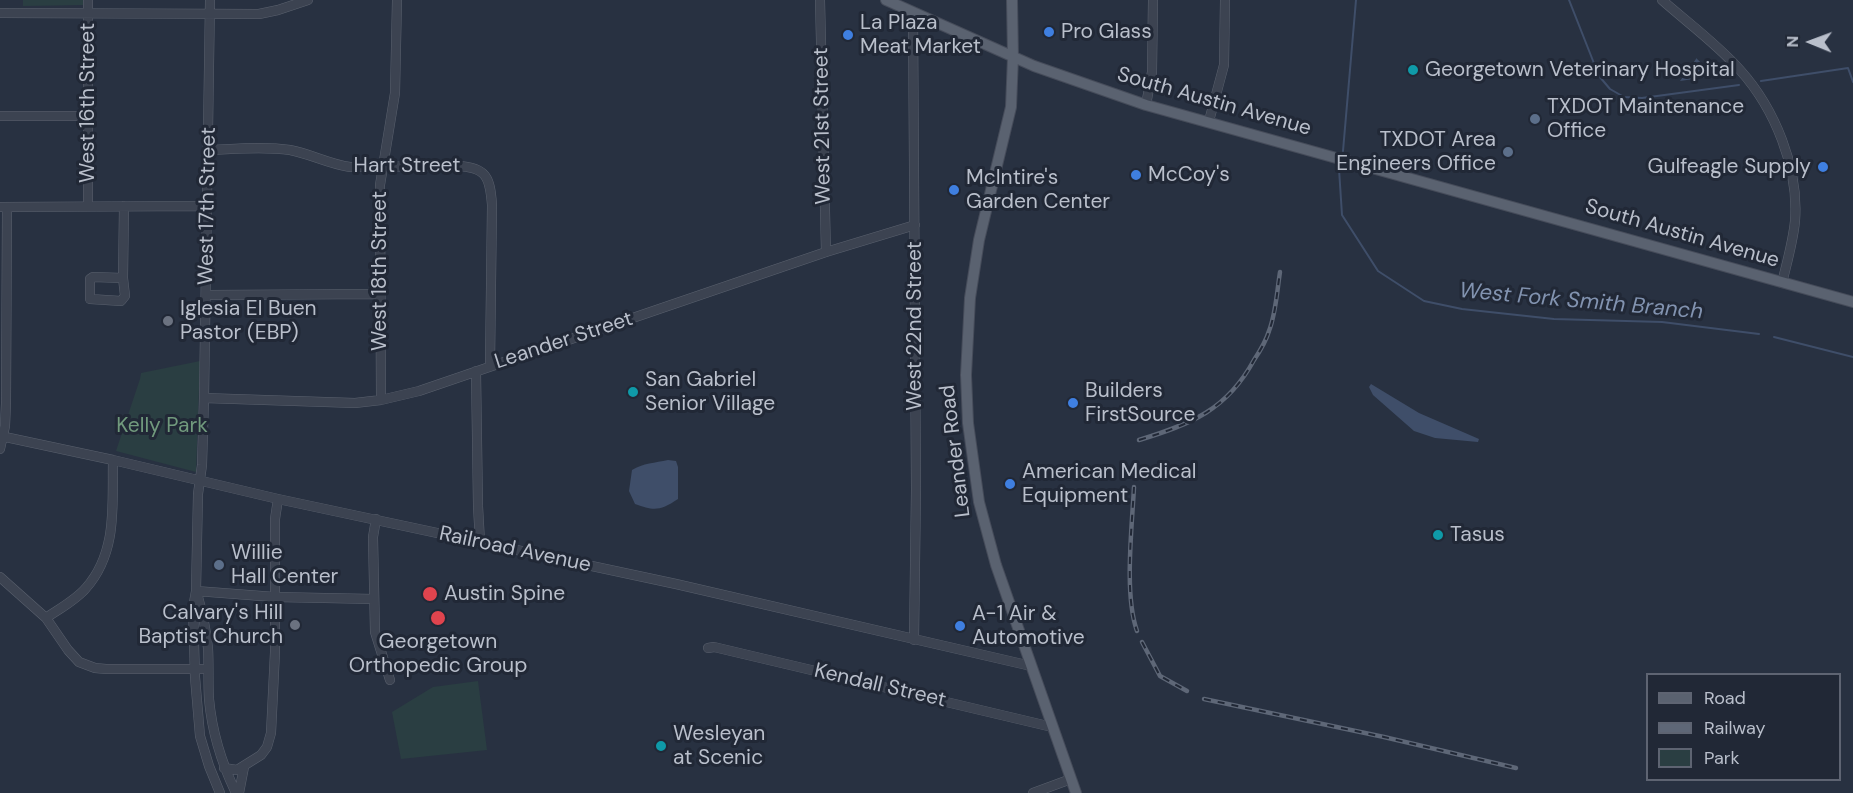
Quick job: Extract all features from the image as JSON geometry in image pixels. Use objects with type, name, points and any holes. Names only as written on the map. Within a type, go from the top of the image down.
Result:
[{"type":"main road","name":"South Austin Avenue","points":[[886,0],[1013,57],[1146,105],[1853,302]]},
{"type":"main road","name":"Leander Road","points":[[1012,0],[1011,107],[979,240],[967,329],[968,423],[981,512],[996,565],[1076,793]]},
{"type":"street","name":"West 16th Street","points":[[88,0],[88,206]]},
{"type":"street","name":"West 17th Street","points":[[210,0],[207,295],[202,465],[197,513],[196,591],[193,608],[200,736],[220,793]]},
{"type":"street","points":[[0,13],[259,14],[308,0]]},
{"type":"street","name":"West 18th Street","points":[[381,400],[380,185],[381,167],[395,93],[397,0]]},
{"type":"street","name":"West 21st Street","points":[[820,0],[826,252]]},
{"type":"street","points":[[1146,105],[1152,72],[1153,0]]},
{"type":"street","points":[[1209,122],[1224,64],[1225,0]]},
{"type":"street","points":[[1662,0],[1740,70],[1760,95],[1776,123],[1786,150],[1795,203],[1791,251],[1782,283]]},
{"type":"street","name":"West 22nd Street","points":[[913,12],[916,489],[914,640]]},
{"type":"street","points":[[0,116],[88,116]]},
{"type":"street","name":"Hart Street","points":[[209,150],[263,148],[287,150],[339,165],[470,167],[481,172],[490,184],[492,205],[490,365]]},
{"type":"street","points":[[123,278],[124,206]]},
{"type":"street","points":[[0,449],[6,403],[4,207],[208,206]]},
{"type":"street","name":"Leander Street","points":[[204,398],[339,403],[381,400],[476,371],[826,252],[915,225]]},
{"type":"street","points":[[207,295],[379,294]]},
{"type":"street","points":[[476,371],[480,542]]},
{"type":"street","name":"Railroad Avenue","points":[[2,436],[278,499],[676,584],[1031,666]]},
{"type":"street","points":[[46,618],[86,588],[101,568],[111,530],[112,460]]},
{"type":"street","points":[[224,768],[237,770],[261,755],[272,733],[275,652],[275,519],[278,499]]},
{"type":"street","points":[[376,519],[373,537],[377,642],[390,680]]},
{"type":"street","points":[[0,577],[46,618],[74,657],[88,666],[106,669],[208,669]]},
{"type":"street","points":[[196,591],[275,597],[374,599]]},
{"type":"street","name":"West 17th Street","points":[[196,591],[208,649],[209,701],[213,726],[224,768],[238,793]]},
{"type":"street","name":"Kendall Street","points":[[708,648],[714,646],[1052,727]]},
{"type":"street","points":[[238,793],[244,767]]},
{"type":"street","points":[[1033,793],[1071,779]]},
{"type":"green space","points":[[23,0],[84,0],[84,5],[23,6]]},
{"type":"green space","name":"Kelly Park","points":[[200,361],[196,472],[116,451],[141,373]]},
{"type":"green space","points":[[478,681],[487,750],[401,759],[392,712],[433,687]]},
{"type":"water","points":[[1696,59],[1715,76],[1680,81]]},
{"type":"water","points":[[1371,384],[1419,413],[1479,439],[1478,442],[1435,438],[1414,431],[1373,395],[1369,387]]},
{"type":"water","points":[[668,460],[676,461],[678,467],[678,499],[657,509],[635,504],[629,491],[632,470]]},
{"type":"waterway","name":"West Fork Smith Branch","points":[[1343,151],[1356,0]]},
{"type":"waterway","points":[[1569,0],[1599,76],[1610,89],[1624,97],[1642,98],[1739,85]]},
{"type":"waterway","points":[[1761,81],[1848,68],[1853,82]]},
{"type":"waterway","name":"West Fork Smith Branch","points":[[1339,169],[1342,215],[1378,271],[1424,301],[1462,309],[1554,319],[1662,322],[1759,334]]},
{"type":"waterway","name":"West Fork Smith Branch","points":[[1774,337],[1853,357]]},
{"type":"railway","points":[[1139,440],[1191,421],[1206,413],[1232,391],[1261,350],[1268,335],[1275,309],[1280,272]]},
{"type":"railway","points":[[1134,487],[1130,580],[1133,616],[1137,631]]},
{"type":"railway","points":[[1142,642],[1160,676],[1187,691]]},
{"type":"railway","points":[[1204,699],[1516,768]]},
{"type":"place","name":"Pro Glass","points":[[1049,32]]},
{"type":"place","name":"La Plaza Meat Market","points":[[848,35]]},
{"type":"place","name":"Georgetown Veterinary Hospital","points":[[1413,70]]},
{"type":"place","name":"TXDOT Maintenance Office","points":[[1535,119]]},
{"type":"place","name":"TXDOT Area Engineers Office","points":[[1508,152]]},
{"type":"place","name":"Gulfeagle Supply","points":[[1823,167]]},
{"type":"place","name":"McCoy's","points":[[1136,175]]},
{"type":"place","name":"McIntire's Garden Center","points":[[954,190]]},
{"type":"place","name":"Iglesia El Buen Pastor (EBP)","points":[[168,321]]},
{"type":"place","name":"San Gabriel Senior Village","points":[[633,392]]},
{"type":"place","name":"Builders FirstSource","points":[[1073,403]]},
{"type":"place","name":"American Medical Equipment","points":[[1010,484]]},
{"type":"place","name":"Tasus","points":[[1438,535]]},
{"type":"place","name":"Willie Hall Center","points":[[219,565]]},
{"type":"place","name":"Austin Spine","points":[[430,594]]},
{"type":"place","name":"Georgetown Orthopedic Group","points":[[438,618]]},
{"type":"place","name":"Calvary's Hill Baptist Church","points":[[295,625]]},
{"type":"place","name":"A-1 Air & Automotive","points":[[960,626]]},
{"type":"place","name":"Wesleyan at Scenic","points":[[661,746]]}]
